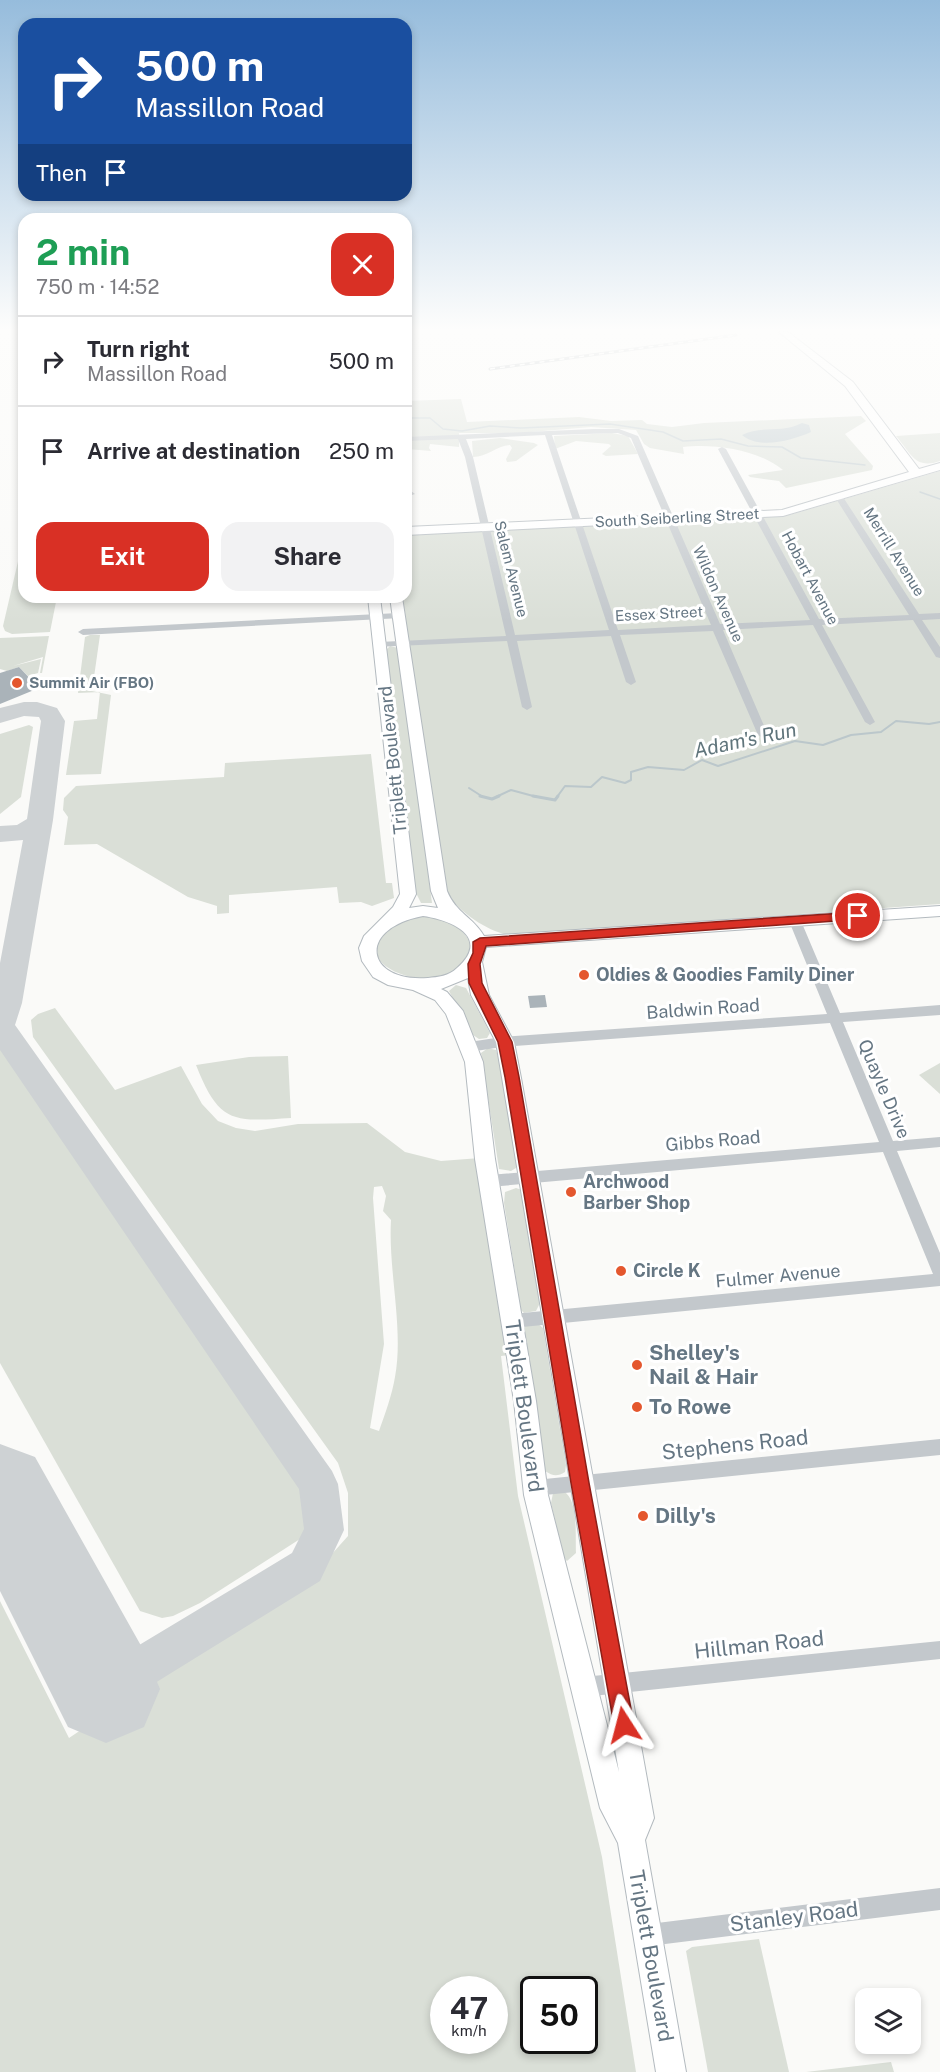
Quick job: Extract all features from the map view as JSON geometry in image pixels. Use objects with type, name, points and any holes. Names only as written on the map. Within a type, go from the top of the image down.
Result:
[{"type":"main road","points":[[883,429],[916,473]]},
{"type":"main road","name":"South Seiberling Street","points":[[412,531],[760,514],[799,510],[940,466]]},
{"type":"main road","name":"Triplett Boulevard","points":[[375,603],[408,894],[400,910],[392,918]]},
{"type":"main road","name":"Triplett Boulevard","points":[[397,603],[439,891],[446,908],[455,916]]},
{"type":"main road","points":[[423,911],[455,916],[471,927],[480,942],[479,953],[474,964],[455,978],[437,984],[417,985],[384,975],[374,966],[368,956],[367,945],[371,935],[392,918],[423,911]]},
{"type":"main road","points":[[480,942],[940,911]]},
{"type":"main road","name":"Triplett Boulevard","points":[[474,964],[480,995],[505,1042],[580,1483],[618,1684],[639,1818],[631,1840]]},
{"type":"main road","name":"Triplett Boulevard","points":[[417,985],[441,996],[454,1011],[469,1047],[477,1077],[489,1181],[512,1321],[535,1488],[614,1808],[631,1840],[671,2072]]},
{"type":"street","name":"Wildon Avenue","points":[[548,434],[594,431],[629,434],[635,438],[763,735]]},
{"type":"street","points":[[412,439],[548,434],[631,682]]},
{"type":"street","name":"Salem Avenue","points":[[462,438],[469,457],[527,707]]},
{"type":"street","name":"Hobart Avenue","points":[[722,449],[760,514],[870,722]]},
{"type":"street","name":"Merrill Avenue","points":[[839,497],[940,655]]},
{"type":"street","points":[[83,632],[398,616]]},
{"type":"street","name":"Essex Street","points":[[380,645],[940,616]]},
{"type":"street","name":"Quayle Drive","points":[[795,921],[940,1272]]},
{"type":"street","name":"Baldwin Road","points":[[469,1047],[505,1042],[940,1010]]},
{"type":"street","name":"Gibbs Road","points":[[489,1181],[940,1142]]},
{"type":"street","name":"Fulmer Avenue","points":[[512,1321],[940,1280]]},
{"type":"street","name":"Stephens Road","points":[[535,1488],[940,1447]]},
{"type":"street","name":"Hillman Road","points":[[583,1687],[940,1650]]},
{"type":"street","name":"Stanley Road","points":[[649,1935],[940,1899]]},
{"type":"shaded area","points":[[412,429],[571,429],[519,433],[459,433],[459,447],[430,444],[431,451],[412,449]]},
{"type":"shaded area","points":[[616,429],[854,429],[845,434],[873,466],[872,470],[786,488],[779,481],[748,475],[783,470],[762,457],[722,447],[683,447],[684,454],[650,448],[644,444],[636,430]]},
{"type":"shaded area","points":[[810,429],[811,432],[795,438],[767,443],[749,440],[742,435],[756,430]]},
{"type":"shaded area","points":[[612,433],[628,436],[638,454],[606,456],[602,454],[611,446],[609,444],[576,441],[555,449],[554,436]]},
{"type":"shaded area","points":[[940,433],[940,461],[932,463],[919,462],[896,436]]},
{"type":"shaded area","points":[[500,438],[538,445],[516,461],[507,462],[506,459],[512,448],[510,445],[473,457],[472,441]]},
{"type":"shaded area","points":[[940,471],[940,904],[508,935],[499,933],[474,920],[459,908],[446,894],[402,603],[412,603],[412,534],[789,515]]},
{"type":"shaded area","points":[[18,561],[18,603],[56,603],[50,632],[12,634],[5,631],[3,626]]},
{"type":"shaded area","points":[[100,635],[92,691],[97,692],[78,693],[85,637]]},
{"type":"shaded area","points":[[49,636],[42,673],[40,673],[43,657],[13,666],[41,659],[38,673],[28,676],[19,667],[7,671],[0,669],[0,638]]},
{"type":"shaded area","points":[[390,646],[398,648],[432,903],[421,903],[416,893],[386,650]]},
{"type":"shaded area","points":[[100,693],[111,695],[101,774],[66,775],[74,721],[97,719]]},
{"type":"shaded area","points":[[29,725],[33,727],[21,797],[0,814],[0,734]]},
{"type":"shaded area","points":[[371,754],[386,883],[392,883],[394,898],[372,906],[361,902],[339,903],[337,887],[229,895],[229,913],[217,914],[217,906],[188,897],[97,844],[64,845],[68,817],[63,810],[64,798],[76,786],[224,777],[225,763]]},
{"type":"shaded area","points":[[426,916],[451,923],[462,931],[470,942],[468,957],[460,968],[447,975],[416,978],[387,967],[377,957],[376,947],[384,932],[398,922]]},
{"type":"shaded area","points":[[456,985],[466,988],[490,1033],[487,1038],[479,1039],[473,1035],[449,991]]},
{"type":"shaded area","points":[[55,1008],[115,1090],[181,1066],[202,1104],[218,1121],[236,1128],[255,1131],[298,1124],[367,1123],[405,1152],[441,1161],[480,1158],[510,1355],[501,1356],[518,1496],[602,1857],[636,2072],[0,2072],[0,1601],[69,1738],[314,1574],[348,1536],[348,1493],[338,1463],[33,1037],[31,1020],[38,1014]],"holes":[[[382,1186],[386,1196],[383,1211],[391,1220],[398,1339],[394,1384],[379,1431],[370,1428],[384,1344],[374,1187]]]},
{"type":"shaded area","points":[[0,1041],[303,1476],[312,1495],[313,1514],[308,1529],[300,1539],[200,1603],[173,1616],[162,1618],[140,1611],[0,1363]]},
{"type":"shaded area","points":[[488,1048],[496,1050],[500,1063],[516,1162],[516,1168],[511,1171],[499,1169],[481,1053]]},
{"type":"shaded area","points":[[288,1056],[291,1118],[254,1120],[230,1115],[212,1098],[196,1065],[249,1057]]},
{"type":"shaded area","points":[[940,1063],[940,1094],[919,1075]]},
{"type":"shaded area","points":[[516,1188],[522,1190],[540,1303],[536,1311],[524,1313],[521,1310],[504,1203],[505,1192]]},
{"type":"shaded area","points":[[537,1323],[543,1328],[566,1465],[565,1472],[557,1475],[545,1471],[525,1335],[525,1326]]},
{"type":"shaded area","points":[[563,1491],[572,1502],[576,1528],[576,1553],[567,1561],[564,1558],[551,1503],[553,1493]]},
{"type":"shaded area","points":[[759,1939],[789,2072],[708,2072],[686,1951],[692,1947]]},
{"type":"shaded area","points":[[891,2062],[894,2072],[806,2072]]},
{"type":"building","name":"Summit Air (FBO)","points":[[19,667],[39,688],[0,704],[0,673]]},
{"type":"building","points":[[545,995],[547,1007],[530,1008],[528,996]]},
{"type":"waterway","points":[[443,429],[462,431],[475,429]]},
{"type":"waterway","points":[[641,429],[663,432],[683,441],[721,439],[748,446],[782,447],[801,458],[865,465]]},
{"type":"waterway","points":[[920,492],[940,499]]},
{"type":"waterway","name":"Adam's Run","points":[[557,797],[565,786],[591,787],[602,777],[625,783],[631,780],[631,772],[648,767],[684,770],[702,760],[718,766],[795,741],[823,745],[851,735],[881,732],[896,721],[929,724],[940,722]]},
{"type":"waterway","name":"Adam's Run","points":[[469,788],[482,797]]},
{"type":"waterway","name":"Adam's Run","points":[[496,797],[511,790],[534,796]]},
{"type":"waterway","name":"Adam's Run","points":[[482,797],[492,799],[499,796]]},
{"type":"waterway","name":"Adam's Run","points":[[534,796],[555,800],[558,796]]},
{"type":"taxiway","points":[[0,716],[18,710],[37,709],[49,713],[53,721],[39,823],[23,832],[0,834]]},
{"type":"taxiway","points":[[0,1025],[7,1003],[40,820]]},
{"type":"taxiway","points":[[0,1027],[318,1484],[324,1530],[306,1567],[106,1689]]},
{"type":"runway","points":[[0,1489],[106,1689]]},
{"type":"place","name":"Summit Air (FBO)","points":[[17,683]]},
{"type":"place","name":"Oldies & Goodies Family Diner","points":[[584,975]]},
{"type":"place","name":"Archwood Barber Shop","points":[[571,1192]]},
{"type":"place","name":"Circle K","points":[[621,1271]]},
{"type":"place","name":"Shelley's Nail & Hair","points":[[637,1365]]},
{"type":"place","name":"To Rowe","points":[[637,1407]]},
{"type":"place","name":"Dilly's","points":[[643,1516]]},
{"type":"route","points":[[624,1725],[580,1483],[512,1077],[505,1042],[476,983],[474,964],[479,953],[480,942],[858,916]]}]
